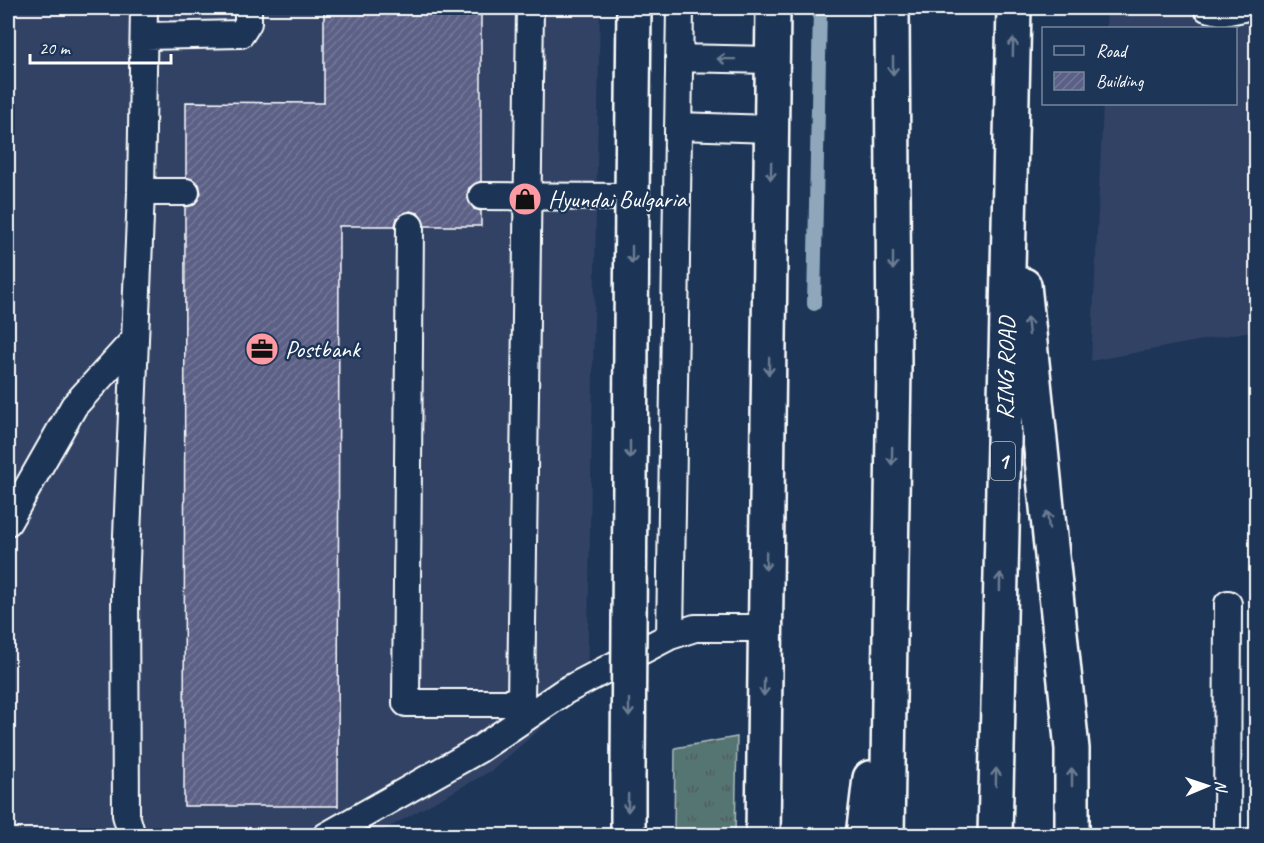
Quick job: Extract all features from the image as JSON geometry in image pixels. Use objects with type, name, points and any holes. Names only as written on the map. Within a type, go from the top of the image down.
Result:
[{"type":"main road","points":[[627,836],[634,8]]},
{"type":"main road","points":[[763,836],[773,8]]},
{"type":"main road","points":[[887,836],[894,366],[892,8]]},
{"type":"main road","name":"RING ROAD","points":[[995,836],[1014,8]]},
{"type":"main road","points":[[1010,152],[1072,749],[1072,836]]},
{"type":"main road","points":[[863,836],[891,592]]},
{"type":"lane","points":[[132,836],[126,815],[125,585],[141,192],[144,8]]},
{"type":"lane","points":[[145,36],[241,34],[248,23],[248,8]]},
{"type":"lane","points":[[410,226],[406,703],[520,703],[530,8]]},
{"type":"lane","points":[[670,636],[680,8]]},
{"type":"lane","points":[[1207,8],[1224,12],[1243,8]]},
{"type":"lane","points":[[679,58],[773,60]]},
{"type":"lane","points":[[678,126],[772,129]]},
{"type":"lane","points":[[141,192],[186,192]]},
{"type":"lane","points":[[482,196],[632,197]]},
{"type":"lane","points":[[8,522],[74,406],[134,340]]},
{"type":"lane","points":[[1227,836],[1228,604]]},
{"type":"lane","points":[[326,836],[478,750],[565,691],[670,636],[695,628],[765,628]]},
{"type":"shaded area","points":[[8,8],[600,8],[587,689],[491,771],[375,835],[8,835],[8,386],[10,381],[8,364]]},
{"type":"shaded area","points":[[1107,8],[1256,8],[1256,330],[1091,361],[1103,105],[1237,105],[1237,27],[1106,27]]},
{"type":"green space","points":[[737,737],[735,835],[674,835],[675,748]]},
{"type":"building","name":"Postbank","points":[[324,8],[481,8],[481,181],[469,188],[467,196],[474,209],[481,211],[481,226],[425,226],[418,213],[410,211],[397,218],[395,226],[339,226],[338,806],[184,806],[185,207],[194,205],[201,193],[199,184],[186,177],[186,102],[324,103]]},
{"type":"waterway","points":[[814,304],[820,8]]},
{"type":"place","name":"Hyundai Bulgaria","points":[[525,199]]},
{"type":"place","name":"Postbank","points":[[262,349]]}]
